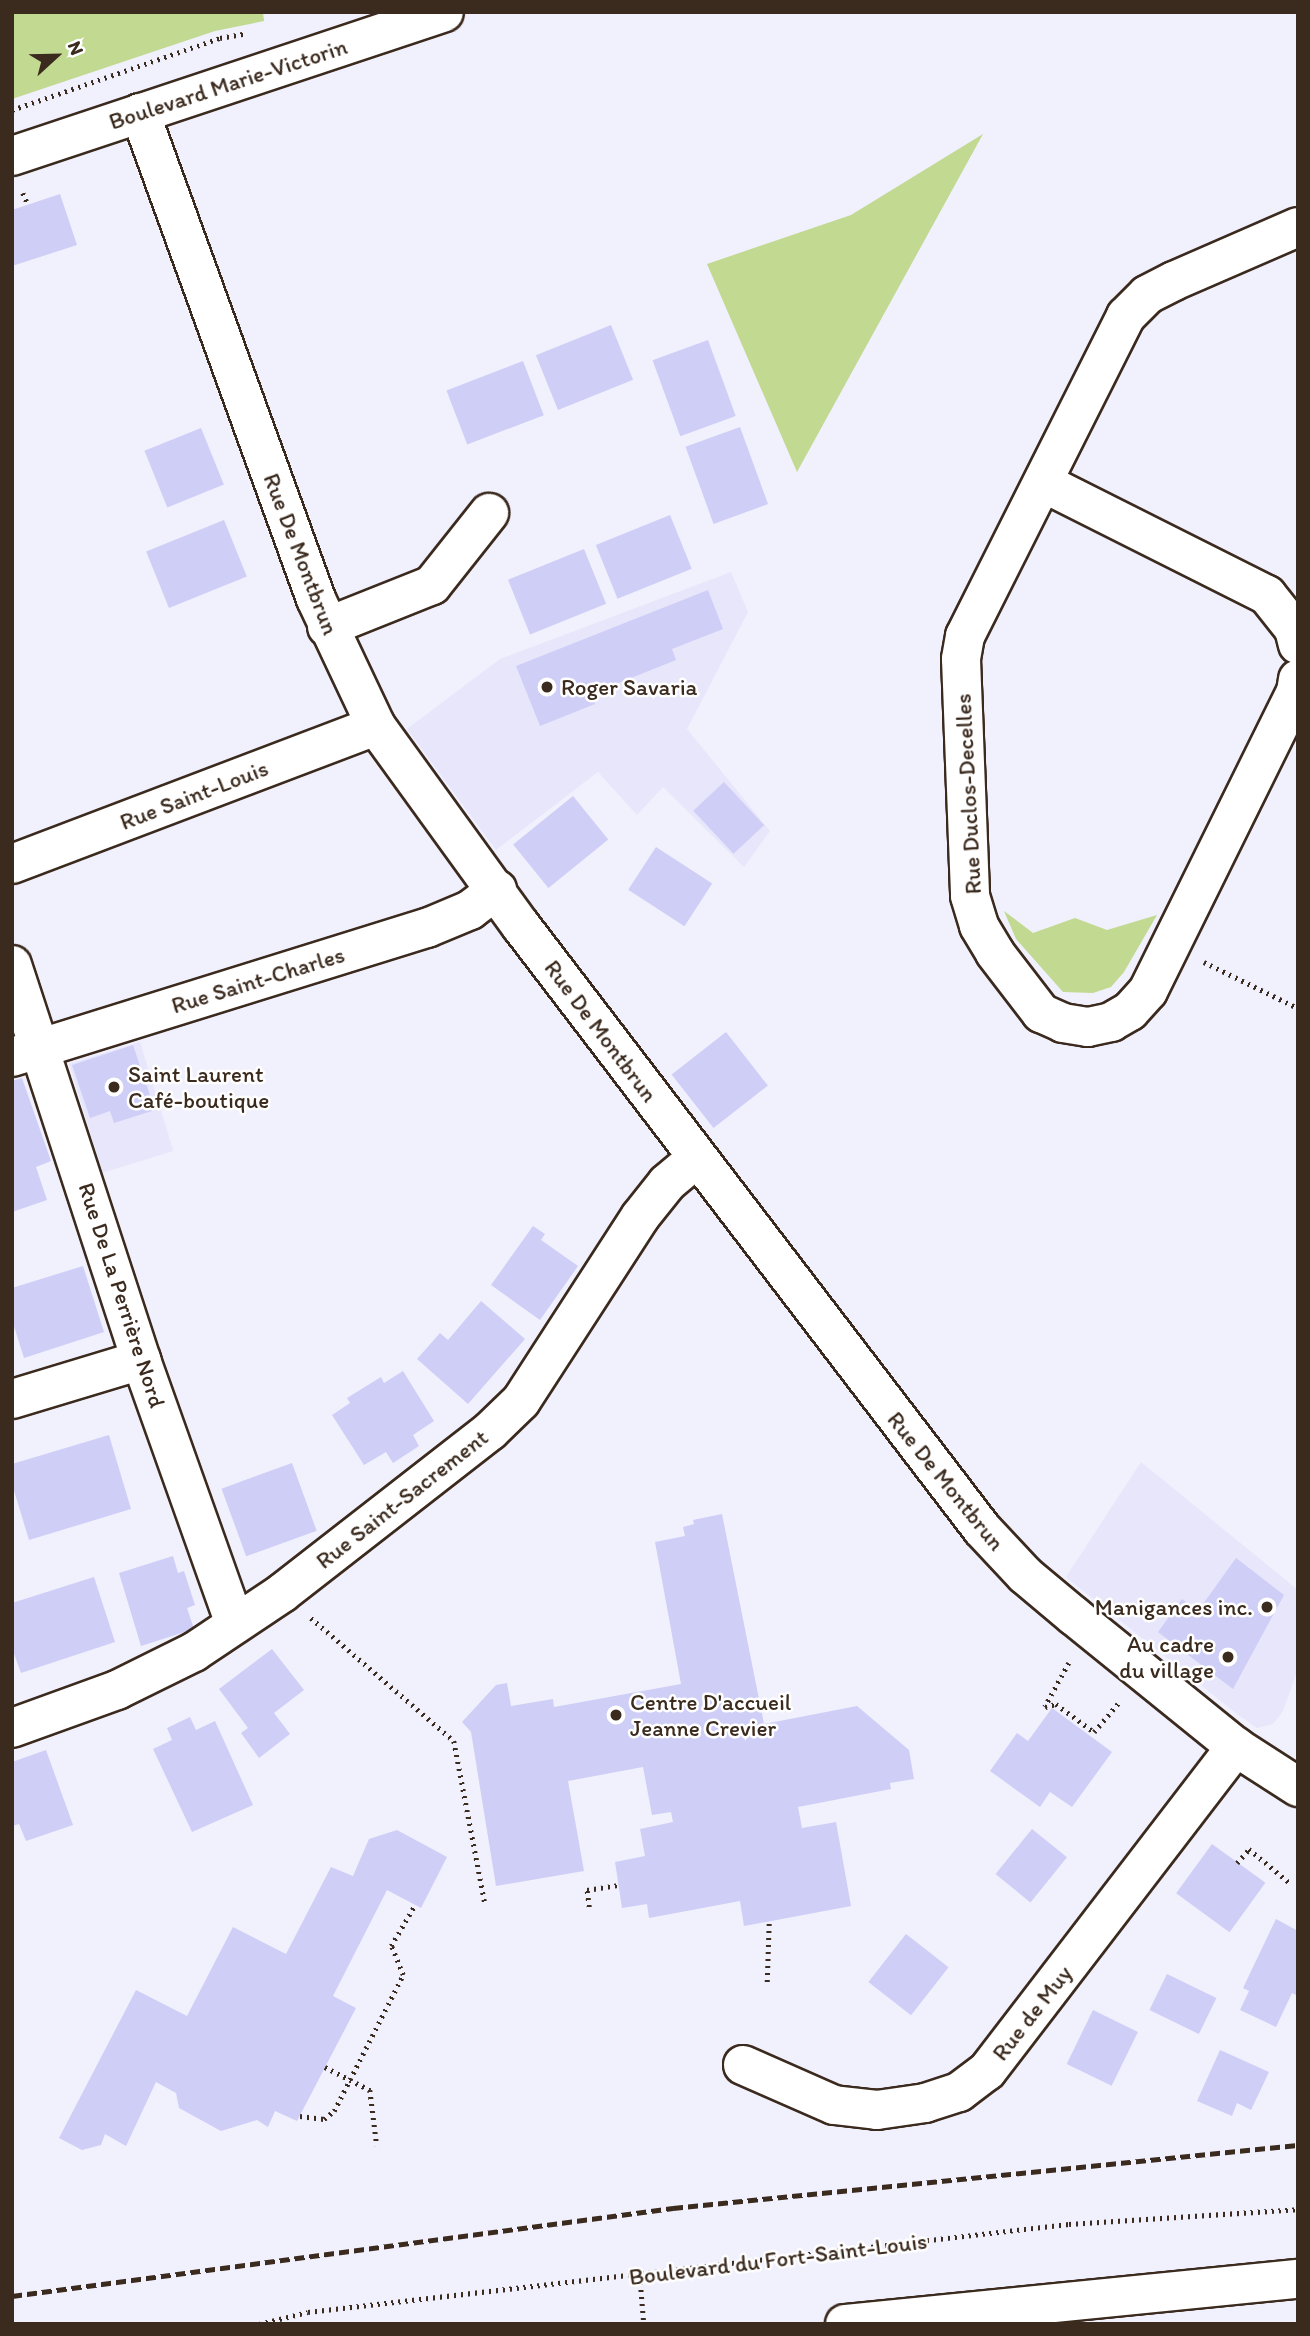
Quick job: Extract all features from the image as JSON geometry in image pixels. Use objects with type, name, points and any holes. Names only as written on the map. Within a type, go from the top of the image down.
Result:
[{"type":"street","name":"Boulevard Marie-Victorin","points":[[12,156],[444,12]]},
{"type":"street","name":"Rue De Montbrun","points":[[140,113],[327,626],[376,726],[697,1158],[982,1529],[1025,1575],[1236,1747],[1297,1783]]},
{"type":"street","name":"Rue Duclos-Decelles","points":[[1298,227],[1174,281],[1147,295],[1126,316],[965,636],[961,659],[970,896],[979,926],[995,953],[1041,1013],[1063,1023],[1088,1027],[1111,1022],[1130,1011],[1148,991],[1296,692],[1298,679]]},
{"type":"street","points":[[1044,483],[1267,595],[1293,629],[1298,645]]},
{"type":"street","points":[[327,626],[432,585],[489,513]]},
{"type":"street","name":"Rue Saint-Louis","points":[[12,864],[376,726]]},
{"type":"street","name":"Rue Saint-Charles","points":[[26,1052],[427,928],[470,910],[497,890]]},
{"type":"street","name":"Rue De La Perrière Nord","points":[[12,965],[26,1052],[141,1360],[235,1624]]},
{"type":"street","name":"Rue Saint-Sacrement","points":[[12,1728],[117,1690],[194,1652],[448,1466],[513,1408],[612,1255],[667,1183],[697,1158]]},
{"type":"street","points":[[12,1399],[141,1360]]},
{"type":"street","name":"Rue de Muy","points":[[743,2065],[834,2105],[877,2110],[925,2103],[959,2092],[987,2071],[1236,1747]]},
{"type":"street","points":[[845,2324],[1298,2279]]},
{"type":"path","points":[[1172,947],[1298,1008]]},
{"type":"path","points":[[308,1615],[454,1741],[485,1903]]},
{"type":"path","points":[[1071,1660],[1045,1707],[1056,1704],[1074,1721],[1094,1732],[1122,1698]]},
{"type":"path","points":[[1237,1863],[1249,1849],[1291,1884]]},
{"type":"path","points":[[589,1907],[587,1890],[618,1885]]},
{"type":"path","points":[[300,2116],[324,2119],[334,2111],[347,2078],[403,1975],[391,1946],[415,1905]]},
{"type":"path","points":[[767,1982],[769,1922]]},
{"type":"path","points":[[325,2067],[370,2090],[377,2146]]},
{"type":"path","name":"Boulevard du Fort-Saint-Louis","points":[[259,2324],[322,2311],[1069,2224],[1298,2209]]},
{"type":"path","points":[[639,2276],[644,2324]]},
{"type":"shaded area","points":[[731,572],[748,612],[687,729],[770,831],[744,867],[663,787],[637,815],[598,772],[496,850],[407,729],[500,659]]},
{"type":"shaded area","points":[[140,1042],[173,1151],[103,1173],[69,1064]]},
{"type":"shaded area","points":[[1141,1462],[1298,1590],[1298,1669],[1283,1711],[1273,1724],[1257,1728],[1237,1714],[1066,1577]]},
{"type":"green space","points":[[12,12],[263,12],[264,21],[215,31],[12,99]]},
{"type":"green space","points":[[983,134],[797,472],[707,264],[851,215]]},
{"type":"green space","points":[[1004,911],[1033,933],[1075,918],[1107,930],[1157,915],[1124,972],[1111,987],[1093,993],[1063,992],[1016,939]]},
{"type":"building","points":[[60,194],[77,245],[12,266],[12,210]]},
{"type":"building","points":[[611,325],[633,380],[558,410],[536,355]]},
{"type":"building","points":[[708,340],[736,416],[680,436],[653,360]]},
{"type":"building","points":[[523,361],[544,415],[467,445],[446,390]]},
{"type":"building","points":[[740,427],[768,504],[714,524],[685,447]]},
{"type":"building","points":[[201,428],[224,485],[167,507],[144,451]]},
{"type":"building","points":[[670,515],[692,569],[618,599],[596,545]]},
{"type":"building","points":[[224,520],[247,577],[169,608],[146,551]]},
{"type":"building","points":[[584,549],[606,604],[530,634],[508,580]]},
{"type":"building","points":[[708,590],[723,629],[672,649],[676,660],[591,694],[595,704],[540,726],[516,666]]},
{"type":"building","points":[[724,782],[764,825],[734,854],[693,811]]},
{"type":"building","points":[[573,796],[608,840],[548,888],[513,844]]},
{"type":"building","points":[[656,847],[712,883],[684,926],[628,890]]},
{"type":"building","points":[[726,1032],[768,1086],[713,1128],[672,1074]]},
{"type":"building","name":"Saint Laurent Café-boutique","points":[[133,1045],[155,1110],[114,1123],[110,1111],[90,1118],[72,1065]]},
{"type":"building","points":[[22,1078],[51,1161],[36,1167],[47,1200],[12,1212],[12,1081]]},
{"type":"building","points":[[533,1226],[545,1234],[541,1240],[578,1266],[540,1320],[491,1285]]},
{"type":"building","points":[[83,1266],[104,1332],[24,1358],[12,1320],[12,1288]]},
{"type":"building","points":[[481,1301],[525,1339],[468,1404],[417,1359],[440,1333],[448,1340]]},
{"type":"building","points":[[403,1371],[434,1421],[413,1435],[419,1446],[393,1463],[386,1452],[364,1465],[332,1415],[350,1403],[347,1398],[381,1377],[384,1383]]},
{"type":"building","points":[[109,1435],[131,1509],[29,1540],[12,1484],[12,1464]]},
{"type":"building","points":[[292,1463],[317,1531],[246,1556],[222,1489]]},
{"type":"building","name":"Centre D'accueil Jeanne Crevier","points":[[722,1514],[764,1724],[857,1706],[909,1750],[914,1779],[890,1783],[891,1789],[798,1807],[802,1828],[836,1822],[851,1906],[744,1926],[740,1901],[649,1918],[647,1904],[622,1908],[615,1862],[645,1856],[640,1829],[673,1822],[671,1812],[652,1815],[643,1767],[568,1781],[584,1871],[496,1886],[471,1732],[462,1722],[496,1685],[507,1683],[511,1706],[553,1699],[554,1707],[681,1684],[655,1542],[685,1536],[683,1527],[694,1524],[693,1520]]},
{"type":"building","points":[[173,1556],[178,1573],[184,1571],[195,1605],[187,1608],[194,1629],[141,1646],[119,1573]]},
{"type":"building","points":[[1236,1558],[1284,1595],[1233,1689],[1158,1632],[1182,1599],[1198,1611]]},
{"type":"building","points":[[94,1577],[115,1642],[21,1673],[12,1648],[12,1603]]},
{"type":"building","points":[[272,1649],[304,1690],[274,1713],[290,1734],[259,1758],[241,1733],[248,1728],[219,1689]]},
{"type":"building","points":[[1052,1708],[1112,1752],[1072,1807],[1050,1792],[1040,1807],[990,1771],[1017,1733],[1028,1741]]},
{"type":"building","points":[[190,1717],[196,1730],[215,1721],[253,1805],[192,1832],[153,1749],[172,1740],[167,1728]]},
{"type":"building","points":[[46,1750],[73,1825],[26,1841],[19,1824],[12,1826],[12,1762]]},
{"type":"building","points":[[1032,1829],[1067,1857],[1030,1902],[995,1874]]},
{"type":"building","points":[[397,1830],[447,1857],[421,1908],[387,1890],[333,1996],[356,2008],[297,2121],[275,2111],[268,2127],[257,2120],[221,2131],[179,2108],[176,2093],[156,2082],[126,2146],[105,2134],[101,2145],[82,2150],[59,2138],[136,1990],[187,2016],[233,1927],[286,1954],[331,1867],[353,1876],[369,1839]]},
{"type":"building","points":[[1212,1844],[1265,1883],[1230,1932],[1176,1893]]},
{"type":"building","points":[[1276,1919],[1298,1931],[1298,1996],[1292,1993],[1276,2027],[1240,2010],[1249,1991],[1243,1988]]},
{"type":"building","points":[[906,1934],[949,1967],[911,2015],[868,1982]]},
{"type":"building","points":[[1167,1974],[1216,1998],[1199,2034],[1149,2010]]},
{"type":"building","points":[[1093,2010],[1138,2032],[1112,2086],[1067,2064]]},
{"type":"building","points":[[1220,2050],[1269,2072],[1251,2110],[1237,2103],[1232,2116],[1197,2101]]},
{"type":"railway","points":[[12,2296],[673,2208],[1298,2145]]},
{"type":"place","name":"Roger Savaria","points":[[547,687]]},
{"type":"place","name":"Saint Laurent Café-boutique","points":[[114,1087]]},
{"type":"place","name":"Manigances inc.","points":[[1267,1607]]},
{"type":"place","name":"Au cadre du village","points":[[1228,1657]]},
{"type":"place","name":"Centre D'accueil Jeanne Crevier","points":[[616,1715]]}]
